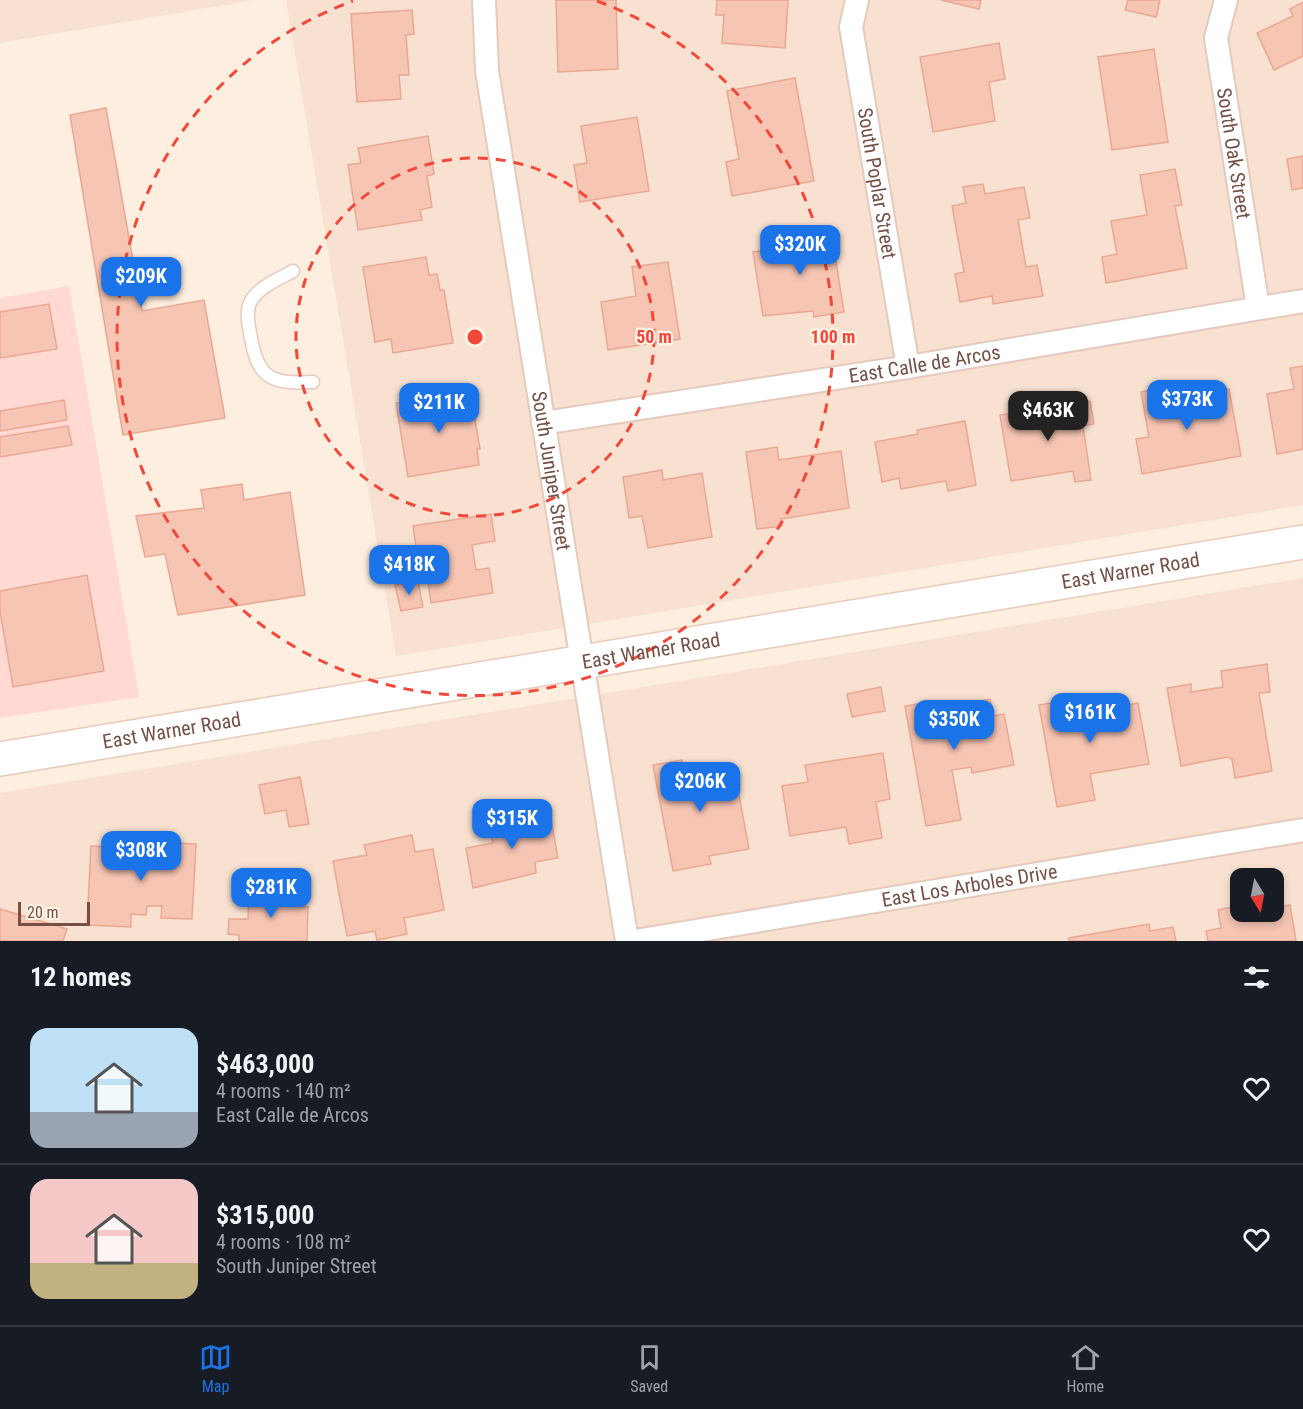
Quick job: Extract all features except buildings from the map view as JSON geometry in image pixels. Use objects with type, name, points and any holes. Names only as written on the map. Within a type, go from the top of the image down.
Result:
[{"type":"main road","name":"East Warner Road","points":[[0,759],[1303,542]]},
{"type":"street","name":"South Juniper Street","points":[[484,0],[486,71],[584,663],[627,941]]},
{"type":"street","name":"South Poplar Street","points":[[857,0],[851,27],[908,367]]},
{"type":"street","name":"South Oak Street","points":[[1226,0],[1216,38],[1258,308]]},
{"type":"street","name":"East Calle de Arcos","points":[[543,423],[908,367],[1303,301]]},
{"type":"street","name":"East Los Arboles Drive","points":[[635,941],[1303,830]]},
{"type":"lane","points":[[293,272],[258,292],[249,304],[248,317],[254,359],[272,379],[284,383],[313,382]]},
{"type":"shaded area","points":[[0,0],[255,0],[0,43]]},
{"type":"shaded area","points":[[286,0],[1303,0],[1303,505],[396,656]]},
{"type":"shaded area","points":[[69,286],[139,697],[0,718],[0,298]]},
{"type":"shaded area","points":[[1303,578],[1303,941],[0,941],[0,793]]}]
